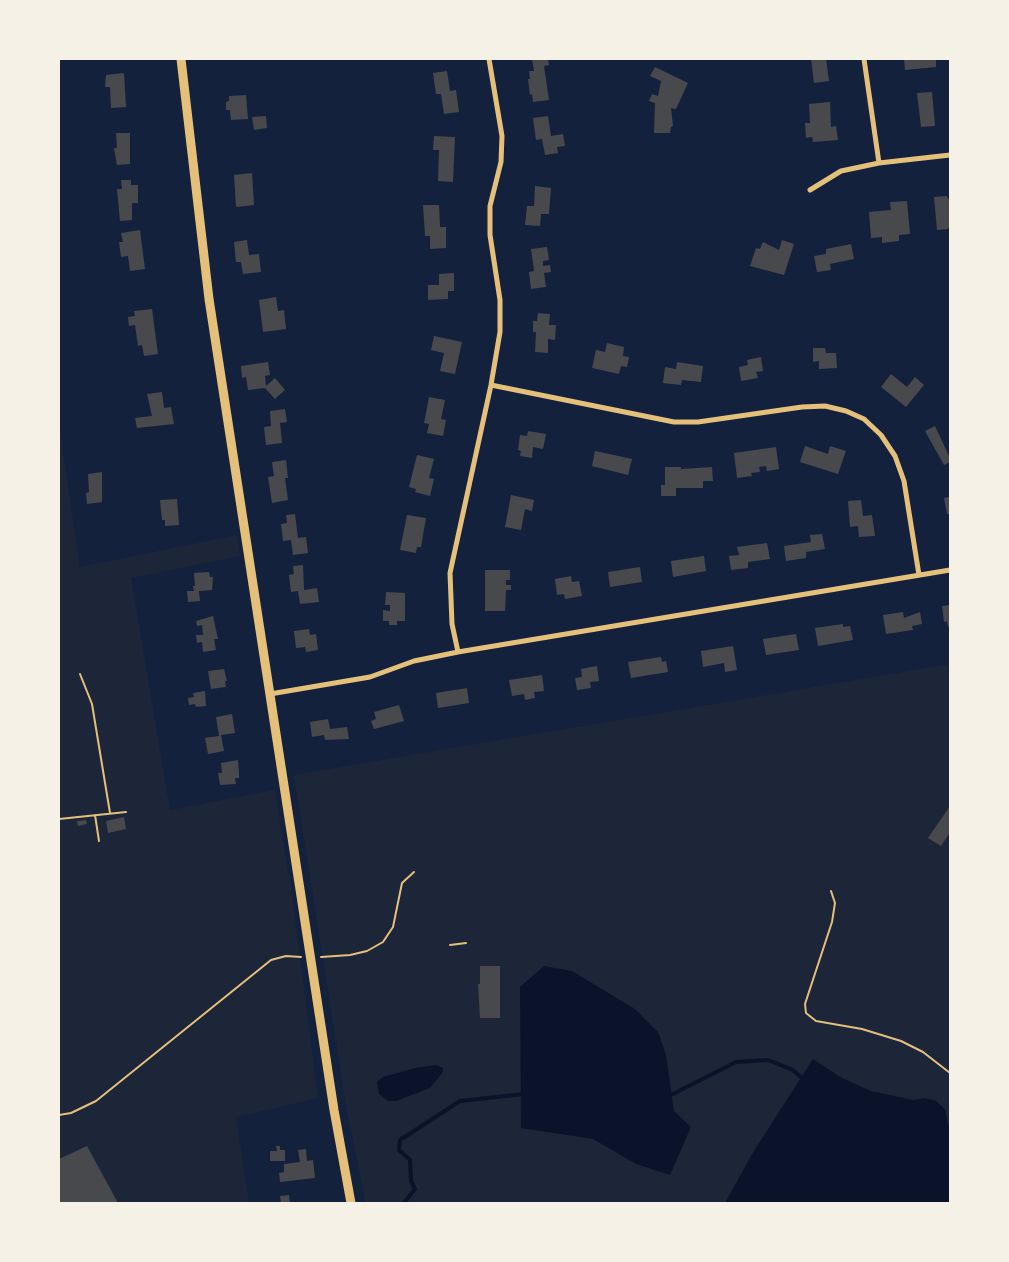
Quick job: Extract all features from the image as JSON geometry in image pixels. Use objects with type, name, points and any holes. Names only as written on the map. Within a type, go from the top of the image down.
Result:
[{"type":"street","points":[[181,59],[208,290],[334,1110],[351,1203]]},
{"type":"street","points":[[458,652],[452,616],[450,573],[491,384],[500,332],[500,300],[490,236],[490,206],[501,162],[502,136],[489,59]]},
{"type":"street","points":[[864,59],[878,163]]},
{"type":"street","points":[[810,190],[841,171],[878,163],[950,155]]},
{"type":"street","points":[[491,384],[674,422],[698,422],[802,407],[826,406],[846,411],[864,419],[881,435],[896,456],[904,481],[919,575]]},
{"type":"street","points":[[270,694],[370,677],[414,662],[458,652],[950,570]]},
{"type":"path","points":[[80,674],[92,704],[110,813]]},
{"type":"path","points":[[59,819],[126,812]]},
{"type":"path","points":[[95,815],[99,841]]},
{"type":"path","points":[[59,1115],[71,1113],[96,1101],[271,960],[286,956],[350,955],[367,951],[383,942],[393,927],[402,883],[414,872]]},
{"type":"path","points":[[831,891],[836,902],[832,922],[805,1004],[806,1013],[816,1021],[862,1029],[901,1041],[923,1052],[950,1073]]},
{"type":"path","points":[[450,945],[466,943]]},
{"type":"shaded area","points":[[59,425],[80,567],[237,535],[240,556],[131,578],[170,810],[275,790],[293,902],[318,1098],[236,1117],[249,1203],[59,1203]]},
{"type":"shaded area","points":[[950,664],[950,1203],[366,1203],[347,1111],[294,775]]},
{"type":"shaded area","points":[[544,966],[572,971],[635,1009],[658,1032],[666,1055],[674,1111],[691,1127],[670,1175],[636,1164],[593,1139],[521,1128],[520,987]]},
{"type":"shaded area","points":[[813,1059],[842,1078],[871,1091],[913,1100],[925,1098],[936,1101],[945,1109],[950,1132],[950,1203],[725,1203],[752,1154]]},
{"type":"shaded area","points":[[436,1065],[443,1068],[443,1072],[430,1088],[396,1101],[388,1101],[379,1094],[377,1082],[383,1077],[415,1068]]},
{"type":"building","points":[[532,59],[548,59],[549,65],[544,66],[549,100],[533,102],[532,94],[530,95],[528,79],[530,79],[529,71],[534,71]]},
{"type":"building","points":[[811,59],[826,59],[829,81],[814,83]]},
{"type":"building","points":[[904,59],[936,59],[936,67],[905,70]]},
{"type":"building","points":[[655,67],[688,83],[676,109],[671,108],[673,126],[670,133],[654,133],[655,103],[649,101],[652,94],[658,96],[661,81],[650,76]]},
{"type":"building","points":[[447,71],[450,91],[456,90],[459,112],[444,114],[441,94],[436,94],[433,73]]},
{"type":"building","points":[[124,73],[126,107],[111,108],[110,87],[105,87],[106,75]]},
{"type":"building","points":[[932,92],[935,126],[921,127],[917,93]]},
{"type":"building","points":[[246,95],[248,119],[231,120],[230,110],[226,110],[226,102],[229,101],[229,96]]},
{"type":"building","points":[[830,102],[831,127],[836,126],[838,140],[813,142],[812,137],[806,138],[805,123],[810,123],[809,104]]},
{"type":"building","points":[[266,116],[267,128],[254,130],[252,117]]},
{"type":"building","points":[[548,116],[551,136],[563,134],[565,146],[557,147],[558,153],[545,155],[542,139],[536,140],[533,118]]},
{"type":"building","points":[[116,133],[130,133],[130,164],[117,165],[114,148],[117,148]]},
{"type":"building","points":[[434,136],[455,137],[453,182],[438,181],[439,150],[433,150]]},
{"type":"building","points":[[252,173],[254,205],[236,207],[234,175]]},
{"type":"building","points":[[121,180],[131,180],[131,185],[138,185],[138,203],[132,203],[132,220],[120,221],[117,189],[122,189]]},
{"type":"building","points":[[535,186],[551,188],[549,214],[541,214],[540,226],[525,225],[527,206],[534,206]]},
{"type":"building","points":[[947,196],[950,199],[950,226],[948,229],[937,230],[934,197]]},
{"type":"building","points":[[907,201],[910,234],[899,235],[899,241],[882,243],[882,237],[871,238],[869,212],[891,210],[890,202]]},
{"type":"building","points":[[423,205],[439,205],[440,227],[446,227],[446,248],[430,249],[430,236],[425,236]]},
{"type":"building","points":[[140,230],[145,269],[130,271],[128,256],[121,257],[119,242],[123,242],[121,233]]},
{"type":"building","points":[[247,240],[249,255],[259,254],[261,272],[243,274],[241,262],[236,262],[234,242]]},
{"type":"building","points":[[782,240],[794,244],[784,275],[750,266],[756,248],[760,249],[763,242],[779,250]]},
{"type":"building","points":[[851,244],[854,259],[830,264],[831,270],[817,272],[814,256],[826,254],[826,249]]},
{"type":"building","points":[[547,247],[549,260],[543,261],[543,266],[550,265],[551,272],[544,273],[546,287],[531,289],[529,272],[534,271],[531,249]]},
{"type":"building","points":[[454,273],[454,291],[448,291],[448,299],[428,300],[428,285],[439,285],[439,274]]},
{"type":"building","points":[[276,297],[278,311],[284,310],[286,329],[263,332],[259,300]]},
{"type":"building","points":[[152,309],[158,354],[144,356],[142,345],[138,346],[135,325],[129,326],[128,317],[135,316],[134,311]]},
{"type":"building","points":[[538,313],[550,314],[549,325],[556,325],[555,340],[548,339],[548,353],[535,352],[536,332],[533,332],[533,321],[537,321]]},
{"type":"building","points":[[434,336],[462,342],[455,374],[440,371],[444,353],[431,350]]},
{"type":"building","points":[[607,343],[624,347],[623,356],[629,357],[627,367],[621,366],[619,374],[592,368],[596,350],[605,352]]},
{"type":"building","points":[[813,348],[825,348],[826,353],[836,353],[837,368],[819,369],[819,361],[813,362]]},
{"type":"building","points":[[761,357],[763,371],[756,372],[758,378],[741,381],[739,367],[748,365],[747,360]]},
{"type":"building","points":[[268,362],[270,375],[265,376],[266,386],[275,378],[285,390],[275,399],[265,388],[248,390],[246,377],[242,378],[241,366]]},
{"type":"building","points":[[677,362],[703,366],[701,382],[682,380],[681,385],[663,383],[665,367],[676,369]]},
{"type":"building","points":[[891,374],[907,387],[915,377],[924,385],[906,407],[881,387]]},
{"type":"building","points":[[162,392],[164,408],[171,407],[174,424],[137,428],[135,418],[152,416],[147,394]]},
{"type":"building","points":[[429,397],[445,400],[441,419],[446,420],[443,436],[427,433],[429,424],[424,423]]},
{"type":"building","points":[[285,409],[287,422],[280,423],[282,443],[266,445],[264,427],[271,426],[270,411]]},
{"type":"building","points":[[935,426],[950,458],[950,462],[944,465],[925,431]]},
{"type":"building","points":[[528,431],[546,434],[543,449],[533,447],[532,458],[520,456],[521,451],[518,450],[520,435],[527,436]]},
{"type":"building","points":[[805,446],[828,454],[830,446],[846,451],[838,474],[800,462]]},
{"type":"building","points":[[776,447],[779,469],[767,471],[766,466],[759,467],[760,472],[751,473],[752,476],[737,478],[734,453]]},
{"type":"building","points":[[595,451],[632,459],[628,475],[592,466]]},
{"type":"building","points":[[417,455],[434,459],[429,478],[434,479],[430,496],[415,492],[416,489],[409,487]]},
{"type":"building","points":[[286,460],[288,478],[285,478],[288,500],[272,503],[268,477],[274,476],[272,462]]},
{"type":"building","points":[[665,467],[681,467],[681,469],[712,467],[713,481],[703,481],[703,488],[676,488],[676,496],[661,496],[661,485],[665,485]]},
{"type":"building","points":[[102,472],[102,502],[87,504],[86,493],[89,492],[88,474]]},
{"type":"building","points":[[511,495],[534,500],[532,511],[525,509],[521,530],[505,527]]},
{"type":"building","points":[[950,497],[950,514],[947,514],[944,498]]},
{"type":"building","points":[[177,499],[179,525],[165,526],[165,520],[162,520],[160,500]]},
{"type":"building","points":[[861,500],[863,516],[872,515],[875,536],[859,537],[858,526],[850,527],[848,501]]},
{"type":"building","points":[[295,514],[298,538],[306,537],[308,553],[293,555],[291,540],[283,541],[281,524],[287,523],[286,515]]},
{"type":"building","points":[[407,515],[426,518],[421,547],[417,547],[416,553],[400,550]]},
{"type":"building","points":[[822,534],[825,549],[806,552],[806,558],[786,561],[784,546],[811,542],[810,535]]},
{"type":"building","points":[[767,543],[770,559],[748,562],[748,568],[731,570],[729,556],[739,555],[737,547]]},
{"type":"building","points":[[704,556],[706,571],[673,577],[671,561]]},
{"type":"building","points":[[303,565],[304,590],[317,588],[319,602],[300,604],[298,591],[291,592],[289,575],[294,574],[293,566]]},
{"type":"building","points":[[640,567],[642,582],[610,587],[608,572]]},
{"type":"building","points":[[485,570],[510,570],[510,580],[506,580],[506,585],[511,585],[511,590],[506,590],[505,611],[485,611]]},
{"type":"building","points":[[209,572],[210,577],[213,577],[212,590],[199,591],[200,601],[188,602],[187,591],[194,591],[194,573]]},
{"type":"building","points":[[571,576],[572,582],[579,581],[582,596],[565,599],[564,594],[557,595],[555,579]]},
{"type":"building","points":[[386,592],[405,593],[405,621],[397,621],[397,625],[389,625],[389,621],[383,621],[383,610],[390,611],[390,605],[385,605]]},
{"type":"building","points":[[950,605],[950,626],[948,627],[947,621],[944,622],[942,606]]},
{"type":"building","points":[[903,612],[904,618],[920,612],[922,624],[912,626],[913,630],[886,634],[883,615]]},
{"type":"building","points":[[213,616],[218,639],[214,639],[216,650],[203,652],[202,642],[197,643],[196,635],[203,635],[202,625],[197,626],[196,621]]},
{"type":"building","points":[[843,624],[843,627],[850,626],[853,640],[818,646],[815,628]]},
{"type":"building","points":[[309,629],[310,635],[316,634],[318,650],[306,652],[305,647],[296,648],[294,631]]},
{"type":"building","points":[[796,634],[799,650],[766,655],[763,639]]},
{"type":"building","points":[[733,646],[737,670],[725,672],[724,663],[703,667],[701,651]]},
{"type":"building","points":[[661,657],[662,662],[666,661],[668,672],[631,678],[628,662]]},
{"type":"building","points":[[597,666],[599,681],[590,682],[591,688],[577,690],[575,678],[582,677],[581,669]]},
{"type":"building","points":[[224,669],[227,681],[225,681],[226,687],[211,689],[208,671]]},
{"type":"building","points":[[542,675],[544,691],[534,692],[535,698],[525,700],[524,694],[512,696],[509,680]]},
{"type":"building","points":[[467,688],[469,703],[438,708],[436,693]]},
{"type":"building","points":[[205,691],[206,706],[196,707],[195,704],[189,705],[188,698],[194,697],[193,693]]},
{"type":"building","points":[[399,705],[404,721],[374,729],[371,721],[376,719],[374,712]]},
{"type":"building","points":[[232,714],[235,733],[221,735],[224,751],[208,754],[205,738],[219,736],[216,717]]},
{"type":"building","points":[[328,719],[330,729],[347,727],[349,739],[325,740],[324,735],[312,737],[310,722]]},
{"type":"building","points":[[238,760],[239,778],[235,778],[236,784],[220,785],[218,773],[222,773],[221,763]]},
{"type":"building","points":[[950,806],[950,832],[941,846],[928,838]]},
{"type":"building","points":[[124,817],[126,829],[108,833],[106,821]]},
{"type":"building","points":[[86,820],[87,824],[78,826],[77,821]]},
{"type":"building","points":[[480,966],[500,966],[500,1018],[480,1018],[478,984],[480,984]]},
{"type":"building","points":[[87,1146],[118,1203],[59,1203],[59,1159]]},
{"type":"building","points":[[276,1146],[280,1146],[280,1150],[285,1150],[285,1161],[270,1161],[270,1151],[277,1151]]},
{"type":"building","points":[[306,1149],[307,1161],[313,1160],[315,1178],[280,1182],[279,1173],[284,1172],[284,1164],[300,1162],[298,1150]]},
{"type":"building","points":[[289,1195],[290,1203],[281,1203],[280,1196]]},
{"type":"waterway","points":[[666,1095],[671,1095],[736,1062],[768,1060],[793,1070],[805,1081]]},
{"type":"waterway","points":[[404,1203],[415,1189],[411,1181],[410,1160],[399,1150],[400,1140],[460,1101],[524,1094]]}]
